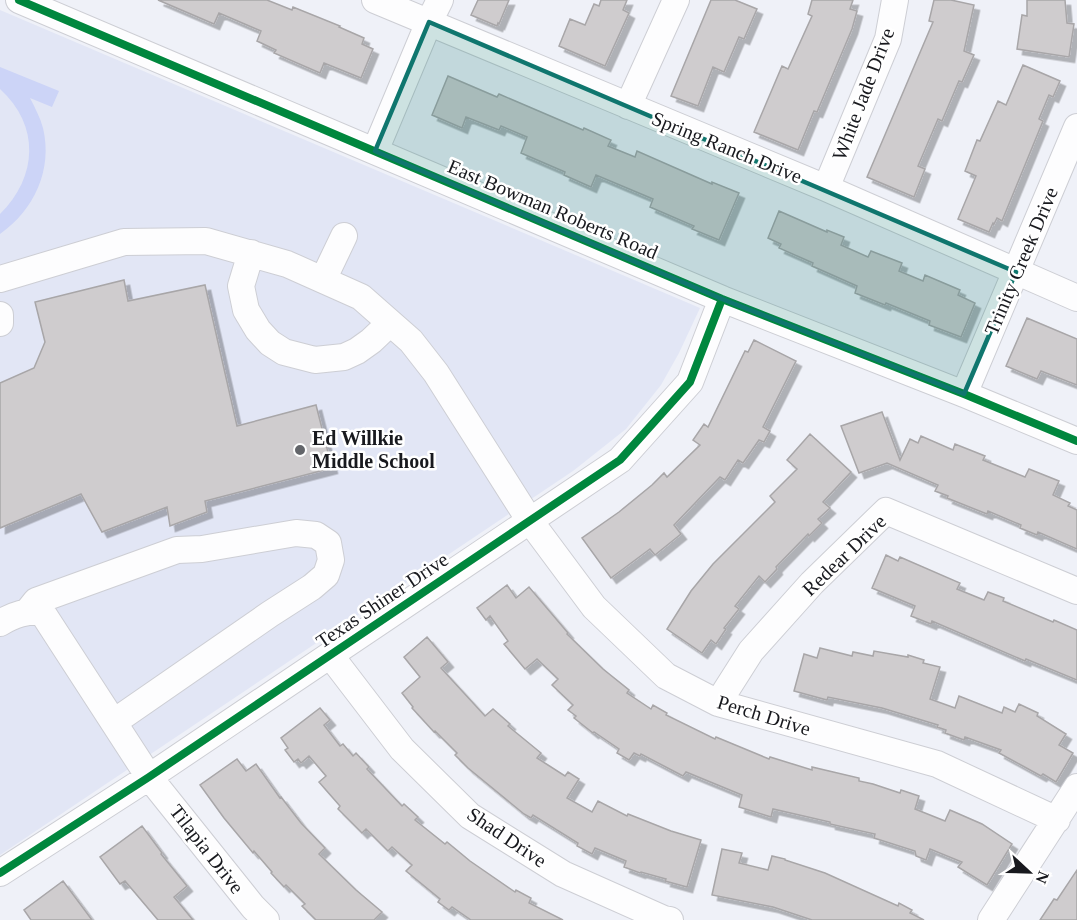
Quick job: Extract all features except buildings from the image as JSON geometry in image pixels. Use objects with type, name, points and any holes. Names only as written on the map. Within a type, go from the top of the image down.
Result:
[{"type":"street","name":"East Bowman Roberts Road","points":[[19,0],[722,299],[1077,441]]},
{"type":"street","name":"Spring Ranch Drive","points":[[375,0],[434,11],[628,106],[826,188],[1077,298]]},
{"type":"street","points":[[628,106],[676,0]]},
{"type":"street","name":"White Jade Drive","points":[[826,188],[888,39],[895,0]]},
{"type":"street","points":[[375,151],[434,11]]},
{"type":"street","name":"Trinity Creek Drive","points":[[964,394],[1077,127]]},
{"type":"street","points":[[323,280],[344,236]]},
{"type":"street","name":"Perch Drive","points":[[3,284],[124,242],[206,241],[287,264],[361,297],[411,341],[436,373],[530,521],[594,607],[666,676],[718,703],[937,764],[1057,820]]},
{"type":"street","points":[[251,253],[240,286],[246,310],[258,330],[270,343],[284,352],[315,360],[344,357],[371,341],[390,323]]},
{"type":"street","name":"Texas Shiner Drive","points":[[0,873],[149,777],[620,460],[690,382],[722,299]]},
{"type":"street","points":[[0,315],[0,323]]},
{"type":"street","name":"Redear Drive","points":[[718,703],[751,651],[812,584],[886,511],[1077,591]]},
{"type":"street","points":[[0,623],[9,617],[28,611],[36,601],[177,550],[202,549],[296,533],[316,535],[328,543],[331,560],[326,575],[312,587],[114,722]]},
{"type":"street","points":[[60,638],[63,611],[68,601],[97,579]]},
{"type":"street","name":"Tilapia Drive","points":[[28,611],[42,612],[149,777],[253,907],[266,920]]},
{"type":"street","name":"Shad Drive","points":[[330,655],[402,749],[470,816],[563,874],[670,920]]},
{"type":"street","points":[[991,920],[1077,787]]},
{"type":"highlighted area","points":[[429,22],[1016,272],[964,394],[722,299],[375,151]]},
{"type":"shaded area","name":"Ed Willkie Middle School","points":[[0,10],[700,308],[661,385],[626,429],[573,471],[0,855]]},
{"type":"shaded area","points":[[0,67],[59,91],[52,107],[30,98],[43,128],[45,159],[43,174],[31,201],[12,224],[0,234],[0,214],[22,184],[29,151],[28,135],[22,119],[13,103],[0,89]]},
{"type":"cycle path","points":[[19,0],[722,299],[1077,441]]},
{"type":"cycle path","points":[[0,873],[149,777],[620,460],[690,382],[722,299]]},
{"type":"place","name":"Ed Willkie Middle School","points":[[300,450]]}]
